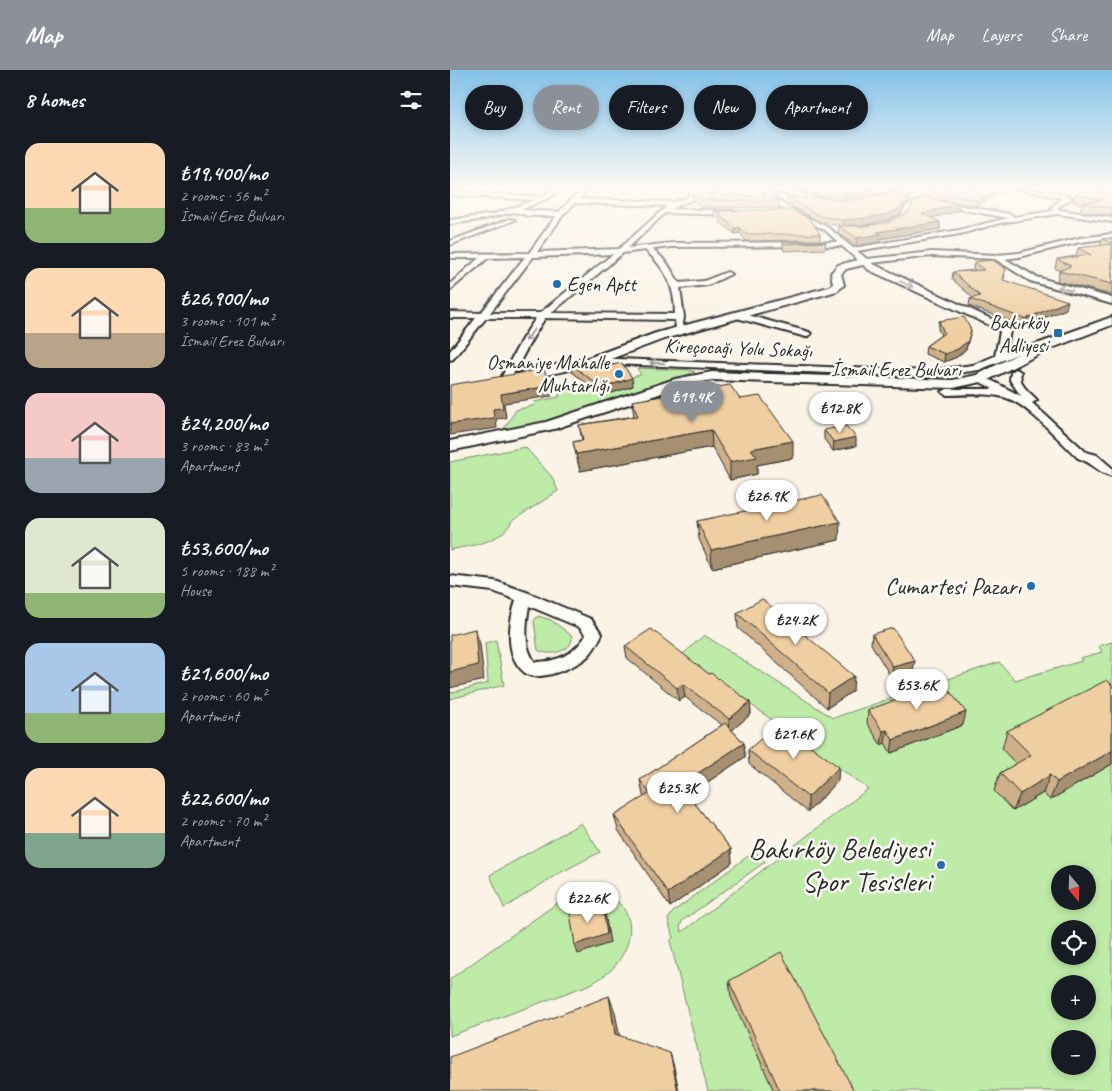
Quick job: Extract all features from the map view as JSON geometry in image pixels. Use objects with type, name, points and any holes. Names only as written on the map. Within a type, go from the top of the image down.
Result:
[{"type":"street","points":[[450,243],[468,236]]},
{"type":"street","points":[[450,357],[546,236]]},
{"type":"street","points":[[500,380],[543,315],[637,236]]},
{"type":"street","points":[[834,236],[872,268],[999,326],[1005,331],[1000,357]]},
{"type":"street","points":[[852,250],[938,236]]},
{"type":"street","points":[[500,380],[592,361],[679,332],[833,289],[839,285],[836,273],[842,267],[863,262],[932,254],[997,257],[1019,255],[1080,240],[1112,236]]},
{"type":"street","points":[[450,256],[530,256],[621,251],[672,245],[843,244]]},
{"type":"street","points":[[646,248],[658,256],[668,269],[676,286],[681,303],[679,332]]},
{"type":"street","points":[[450,288],[486,256]]},
{"type":"street","points":[[997,257],[1033,279],[1112,301]]},
{"type":"street","points":[[676,286],[705,283],[727,274]]},
{"type":"street","points":[[450,315],[680,317]]},
{"type":"street","points":[[740,316],[806,334]]},
{"type":"street","name":"İsmail Erez Bulvarı","points":[[450,456],[556,434],[676,393],[705,387],[741,385],[947,392],[970,389],[1049,344],[1112,321]]},
{"type":"street","name":"İsmail Erez Bulvarı","points":[[450,446],[549,426],[698,377],[731,376],[934,384],[986,380],[1016,372],[1055,351],[1112,328]]},
{"type":"street","name":"Kireçocağı Yolu Sokağı","points":[[592,361],[928,374],[974,368],[1026,348],[1049,344]]},
{"type":"street","points":[[1016,372],[1014,376],[1017,385],[1092,454],[1093,458]]},
{"type":"street","points":[[986,380],[1002,384],[1033,401]]},
{"type":"street","points":[[986,380],[1019,399],[1082,455],[1093,458],[1111,473]]},
{"type":"street","points":[[947,392],[992,392],[1019,399]]},
{"type":"street","points":[[450,580],[495,586],[524,597],[584,623],[594,634],[590,644],[579,656],[564,664],[547,669],[532,669],[524,661],[518,636],[520,611],[524,597]]},
{"type":"green space","points":[[637,368],[689,370],[695,372],[545,422],[503,430],[516,410],[535,405],[534,402],[559,397],[559,391],[641,375]]},
{"type":"green space","points":[[525,447],[552,477],[558,491],[512,521],[501,534],[493,539],[450,550],[450,462]]},
{"type":"green space","points":[[538,616],[551,620],[572,636],[569,646],[560,652],[554,653],[538,650],[534,621]]},
{"type":"green space","name":"Bakırköy Belediyesi Spor Tesisleri","points":[[704,635],[833,718],[999,662],[1015,680],[1082,661],[1080,658],[1102,652],[1099,646],[1112,642],[1112,1091],[708,1091],[670,941],[673,938],[668,919],[674,911],[755,851],[765,862],[682,921],[680,927],[682,932],[868,789],[682,655]]},
{"type":"green space","points":[[496,640],[504,685],[450,699],[450,693],[488,683],[485,643]]},
{"type":"green space","points":[[581,823],[600,852],[556,875],[504,908],[490,875]]},
{"type":"green space","points":[[585,891],[600,893],[612,898],[621,905],[627,914],[629,937],[625,949],[612,969],[591,984],[450,1036],[450,979],[556,904],[571,895]]},
{"type":"building","points":[[853,236],[871,236],[857,238]]},
{"type":"building","points":[[1112,238],[1112,243],[1102,239]]},
{"type":"building","points":[[783,242],[826,242],[784,244]]},
{"type":"building","points":[[1112,244],[1112,284],[1059,271],[1071,266],[1057,259],[1091,255],[1078,248]]},
{"type":"building","points":[[993,260],[1006,268],[1003,280],[1068,301],[1025,319],[970,299],[980,296],[953,272],[984,270],[974,262]]},
{"type":"building","points":[[964,317],[971,330],[968,341],[958,349],[945,354],[926,346],[944,333],[939,321]]},
{"type":"building","points":[[604,359],[607,366],[622,363],[632,378],[602,388],[571,364]]},
{"type":"building","points":[[544,369],[550,386],[501,394],[503,408],[493,409],[494,418],[450,424],[450,385]]},
{"type":"building","points":[[730,385],[740,399],[760,396],[793,441],[751,449],[757,457],[730,462],[711,430],[576,454],[573,442],[583,440],[579,425],[638,416],[632,401]]},
{"type":"building","points":[[846,426],[856,437],[834,442],[824,430]]},
{"type":"building","points":[[822,495],[840,522],[711,550],[697,521]]},
{"type":"building","points":[[762,599],[854,676],[828,693],[737,613]]},
{"type":"building","points":[[893,628],[915,661],[893,667],[872,634]]},
{"type":"building","points":[[475,629],[478,665],[450,672],[450,635]]},
{"type":"building","points":[[651,629],[709,674],[711,673],[750,702],[729,719],[683,684],[677,688],[625,646]]},
{"type":"building","points":[[1107,680],[1112,685],[1112,751],[1057,782],[1050,775],[1020,794],[1000,773],[1031,755],[1007,731]]},
{"type":"building","points":[[943,683],[966,712],[893,740],[887,730],[883,731],[868,710]]},
{"type":"building","points":[[725,723],[744,743],[680,785],[731,849],[668,893],[614,815],[650,793],[640,780]]},
{"type":"building","points":[[779,723],[839,767],[808,797],[748,750]]},
{"type":"building","points":[[602,903],[607,934],[575,945],[570,913]]},
{"type":"building","points":[[781,952],[854,1091],[780,1091],[729,981]]},
{"type":"building","points":[[609,996],[615,1034],[670,1053],[678,1091],[450,1091],[450,1057]]},
{"type":"place","name":"Egen Aptt","points":[[557,284]]},
{"type":"place","name":"Bakırköy Adliyesi","points":[[1058,333]]},
{"type":"place","name":"Osmaniye Mahalle Muhtarlığı","points":[[619,374]]},
{"type":"place","name":"Cumartesi Pazarı","points":[[1031,586]]},
{"type":"place","name":"Bakırköy Belediyesi Spor Tesisleri","points":[[941,865]]}]
